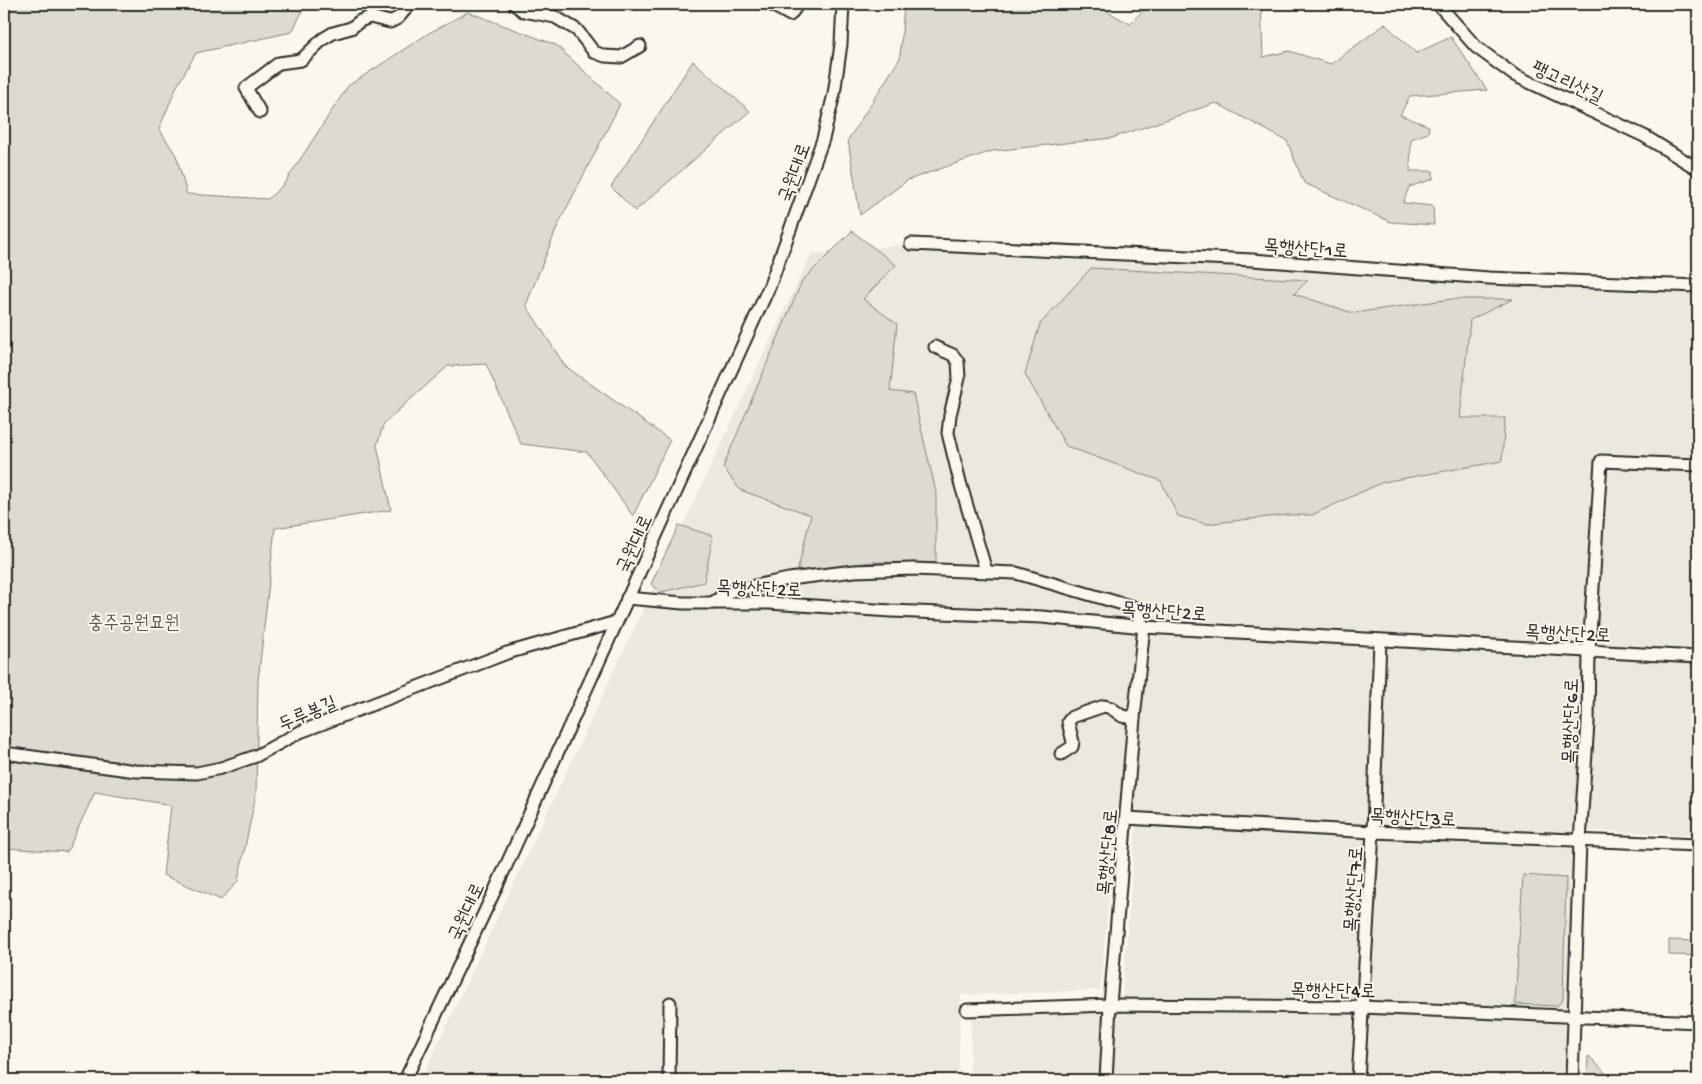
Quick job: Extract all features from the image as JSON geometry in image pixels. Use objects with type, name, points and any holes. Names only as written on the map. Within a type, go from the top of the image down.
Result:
[{"type":"street","points":[[260,112],[246,88],[269,69],[279,63],[301,60],[323,39],[333,33],[351,28],[360,21],[370,17],[390,22],[398,18],[410,4]]},
{"type":"street","points":[[514,4],[523,11],[561,20],[577,30],[594,52],[605,56],[621,57],[640,46]]},
{"type":"street","points":[[770,4],[790,15],[798,4]]},
{"type":"street","name":"국원대로","points":[[405,1080],[495,890],[770,285],[823,139],[834,94],[841,44],[843,4]]},
{"type":"street","name":"팽고리산길","points":[[1438,4],[1476,47],[1514,75],[1644,136],[1698,169]]},
{"type":"street","name":"목행산단1로","points":[[911,244],[1253,260],[1489,278],[1698,286]]},
{"type":"street","points":[[935,347],[953,356],[958,362],[959,378],[950,415],[948,433],[986,571]]},
{"type":"street","name":"목행산단6로","points":[[1572,1080],[1580,841],[1588,723],[1588,650],[1601,461],[1698,465]]},
{"type":"street","points":[[712,603],[730,591],[789,579],[854,571],[913,569],[986,571],[1016,573],[1132,607],[1144,627]]},
{"type":"street","name":"목행산단2로","points":[[627,598],[712,603],[769,603],[891,612],[1042,617],[1144,627],[1698,657]]},
{"type":"street","name":"두루봉길","points":[[4,754],[136,771],[197,773],[221,768],[256,756],[300,732],[507,654],[616,622]]},
{"type":"street","name":"목행산단8로","points":[[1106,1080],[1110,1005],[1134,718],[1144,627]]},
{"type":"street","name":"목행산단7로","points":[[1358,1080],[1373,832],[1380,640]]},
{"type":"street","points":[[1061,754],[1072,747],[1074,742],[1068,722],[1072,717],[1104,706],[1122,716],[1134,718]]},
{"type":"street","name":"목행산단3로","points":[[1126,818],[1373,832],[1698,845]]},
{"type":"street","points":[[669,1080],[670,1003]]},
{"type":"street","name":"목행산단4로","points":[[968,1010],[1110,1005],[1362,1007],[1698,1022]]},
{"type":"shaded area","points":[[911,244],[1698,283],[1698,835],[1575,830],[1566,1080],[1364,1080],[1379,826],[1117,810],[1100,990],[961,995],[958,1080],[421,1080],[811,254]]},
{"type":"shaded area","points":[[1136,825],[1368,833],[1353,1080],[969,1080],[972,1012],[1121,1010]]},
{"type":"green space","name":"충주공원묘원","points":[[4,4],[297,4],[302,12],[292,32],[196,53],[176,88],[159,129],[176,155],[187,194],[268,199],[284,184],[348,86],[429,33],[468,12],[556,45],[620,104],[558,225],[526,305],[565,366],[670,440],[633,516],[587,452],[521,444],[486,364],[448,366],[384,423],[377,445],[391,510],[275,528],[258,681],[256,794],[238,881],[221,900],[163,875],[171,805],[95,792],[67,852],[4,848]]},
{"type":"green space","points":[[904,4],[1105,4],[1103,9],[1130,24],[1149,4],[1261,4],[1263,57],[1289,51],[1331,64],[1385,24],[1416,53],[1451,37],[1487,90],[1410,96],[1400,115],[1429,126],[1428,133],[1411,139],[1410,171],[1433,171],[1433,179],[1409,187],[1403,203],[1433,206],[1434,225],[1391,222],[1304,183],[1287,141],[1216,103],[1112,138],[992,151],[908,180],[860,215],[848,140],[900,58]]},
{"type":"green space","points":[[693,61],[750,111],[635,211],[611,187]]},
{"type":"green space","points":[[852,231],[896,265],[863,299],[897,324],[890,391],[913,394],[936,492],[936,563],[871,562],[797,573],[811,515],[740,490],[723,467],[802,281]]},
{"type":"green space","points":[[1091,268],[1308,280],[1294,294],[1353,313],[1452,299],[1513,299],[1470,320],[1460,418],[1505,418],[1502,461],[1383,482],[1312,515],[1286,515],[1206,524],[1178,516],[1161,481],[1066,446],[1025,374],[1040,324]]},
{"type":"green space","points":[[679,525],[713,536],[704,582],[661,592],[651,584]]},
{"type":"green space","points":[[1523,875],[1566,878],[1563,1000],[1557,1006],[1515,1004]]},
{"type":"green space","points":[[1669,940],[1698,941],[1698,956],[1669,955]]},
{"type":"green space","points":[[1588,1056],[1590,1057],[1612,1080],[1587,1080]]}]
